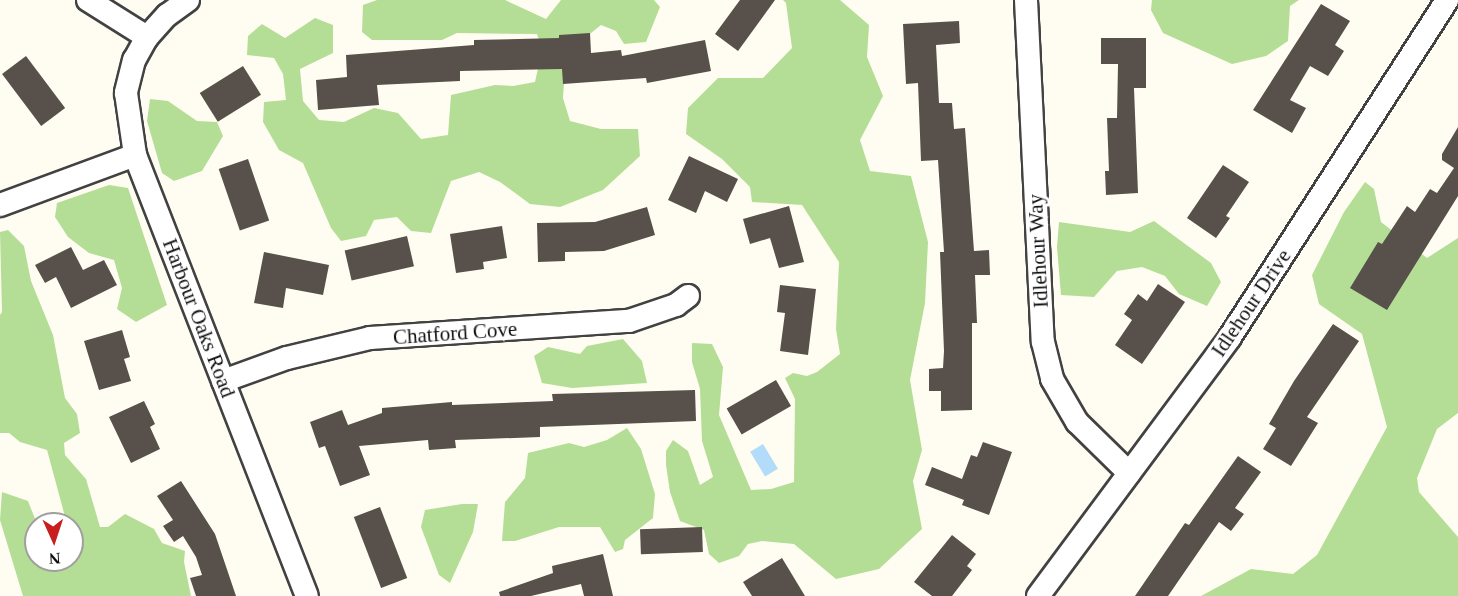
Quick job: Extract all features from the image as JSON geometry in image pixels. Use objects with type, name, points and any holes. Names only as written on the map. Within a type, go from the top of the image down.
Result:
[{"type":"street","points":[[88,0],[147,37]]},
{"type":"street","name":"Harbour Oaks Road","points":[[188,0],[167,15],[147,37],[135,60],[126,93],[135,155],[307,596]]},
{"type":"street","name":"Idlehour Way","points":[[1026,0],[1043,342],[1052,379],[1077,422],[1129,472]]},
{"type":"street","name":"Idlehour Drive","points":[[1038,596],[1230,337],[1447,0]]},
{"type":"street","points":[[0,205],[135,155]]},
{"type":"street","name":"Chatford Cove","points":[[223,381],[287,358],[370,338],[629,321],[676,305],[688,296]]},
{"type":"green space","points":[[377,0],[505,0],[546,19],[561,0],[654,0],[660,7],[646,42],[624,44],[616,31],[601,25],[566,53],[563,98],[570,121],[601,129],[638,129],[640,156],[603,190],[560,207],[530,204],[500,182],[479,172],[451,181],[431,233],[411,231],[397,217],[374,220],[366,236],[341,241],[331,228],[303,163],[279,150],[263,122],[264,102],[286,100],[283,74],[274,58],[247,55],[248,36],[262,24],[285,38],[315,18],[333,25],[333,53],[300,69],[303,101],[319,120],[344,122],[374,108],[398,113],[421,139],[448,135],[451,95],[495,85],[513,86],[535,82],[542,50],[537,34],[457,33],[442,40],[372,40],[362,32],[363,5]]},
{"type":"green space","points":[[783,0],[840,0],[869,25],[867,57],[883,96],[860,140],[870,171],[911,176],[928,242],[925,303],[910,380],[922,450],[913,481],[922,529],[879,569],[836,579],[794,544],[762,541],[748,544],[739,556],[719,563],[709,554],[704,530],[680,521],[670,492],[666,465],[666,451],[673,440],[688,451],[700,485],[713,477],[702,441],[700,389],[692,362],[692,343],[712,344],[723,367],[719,415],[751,490],[771,489],[794,482],[795,399],[785,378],[793,373],[807,376],[817,372],[840,354],[836,329],[839,262],[802,205],[752,202],[750,187],[722,159],[686,134],[688,108],[718,78],[763,78],[792,48],[786,3]]},
{"type":"green space","points":[[1152,0],[1299,0],[1290,6],[1288,41],[1266,56],[1232,64],[1163,33],[1151,10]]},
{"type":"green space","points":[[150,99],[168,101],[197,121],[217,122],[223,136],[202,171],[174,181],[162,173],[147,121]]},
{"type":"green space","points":[[1365,182],[1374,189],[1381,222],[1427,258],[1458,238],[1458,413],[1437,429],[1417,478],[1419,492],[1458,537],[1458,596],[1201,596],[1251,569],[1293,574],[1317,555],[1387,427],[1362,334],[1319,304],[1312,275],[1344,212]]},
{"type":"green space","points":[[109,185],[128,188],[167,305],[136,322],[117,309],[122,288],[114,260],[89,253],[68,237],[55,217],[57,203]]},
{"type":"green space","points":[[1154,221],[1211,263],[1221,282],[1207,306],[1179,294],[1165,276],[1142,267],[1117,271],[1094,297],[1061,295],[1057,247],[1059,222],[1130,232]]},
{"type":"green space","points":[[8,230],[24,246],[31,281],[53,335],[65,398],[77,414],[80,433],[64,443],[65,455],[86,479],[100,527],[108,527],[125,514],[154,529],[162,543],[185,551],[184,562],[191,596],[23,596],[0,520],[2,492],[28,501],[32,512],[24,512],[24,572],[84,572],[84,512],[64,512],[47,450],[20,442],[9,433],[0,433],[0,315],[2,312],[0,232]]},
{"type":"green space","points":[[623,339],[642,361],[647,383],[572,388],[542,383],[534,356],[548,347],[580,354],[587,346]]},
{"type":"green space","points":[[627,428],[641,449],[655,494],[653,518],[625,540],[623,549],[615,552],[600,527],[559,527],[515,541],[502,541],[505,502],[525,478],[528,453],[569,443],[584,447],[607,440]]},
{"type":"green space","points":[[478,504],[473,532],[450,583],[439,575],[421,527],[425,510]]},
{"type":"water","points":[[763,444],[778,469],[765,477],[750,452]]},
{"type":"building","points":[[740,0],[775,0],[738,51],[715,34]]},
{"type":"building","points":[[1321,4],[1350,21],[1335,45],[1344,51],[1328,76],[1310,66],[1290,100],[1306,108],[1292,133],[1253,110]]},
{"type":"building","points":[[959,21],[960,43],[936,45],[939,103],[952,103],[954,129],[965,128],[974,251],[989,250],[990,275],[975,275],[977,323],[972,323],[972,410],[941,411],[941,391],[929,391],[929,369],[943,368],[944,351],[940,252],[944,252],[938,160],[921,161],[918,83],[906,84],[903,24]]},
{"type":"building","points":[[590,33],[591,53],[621,50],[622,56],[705,40],[711,71],[647,83],[646,78],[563,84],[562,69],[460,71],[460,81],[377,85],[379,105],[318,110],[316,80],[347,77],[346,55],[474,45],[474,40],[559,38],[559,35]]},
{"type":"building","points":[[1101,38],[1146,38],[1146,88],[1134,88],[1138,193],[1106,195],[1105,171],[1109,171],[1107,118],[1117,118],[1118,64],[1101,64]]},
{"type":"building","points":[[26,56],[65,108],[41,126],[2,74]]},
{"type":"building","points":[[243,66],[261,95],[218,122],[200,93]]},
{"type":"building","points":[[1458,127],[1458,196],[1387,310],[1350,288],[1378,242],[1382,244],[1407,206],[1415,212],[1430,189],[1437,193],[1454,168],[1442,160],[1442,154]]},
{"type":"building","points":[[689,156],[738,179],[727,202],[705,191],[696,213],[668,200]]},
{"type":"building","points":[[248,159],[269,220],[240,231],[219,169]]},
{"type":"building","points":[[1223,165],[1249,182],[1226,216],[1230,218],[1216,238],[1187,218]]},
{"type":"building","points":[[789,206],[804,262],[779,268],[770,238],[750,244],[743,219]]},
{"type":"building","points":[[647,207],[655,235],[604,251],[565,252],[565,261],[538,262],[537,223],[595,222]]},
{"type":"building","points":[[502,226],[507,258],[483,262],[484,269],[456,273],[450,234]]},
{"type":"building","points":[[407,236],[414,266],[352,281],[345,250]]},
{"type":"building","points":[[71,247],[83,270],[104,260],[117,285],[71,308],[56,277],[45,283],[35,265]]},
{"type":"building","points":[[264,252],[329,265],[323,295],[286,288],[283,308],[254,303]]},
{"type":"building","points":[[1158,284],[1185,302],[1142,364],[1115,345],[1132,320],[1124,314],[1138,294],[1147,301]]},
{"type":"building","points":[[780,285],[816,289],[808,355],[780,351],[785,313],[777,312]]},
{"type":"building","points":[[1333,324],[1359,341],[1307,417],[1318,423],[1291,466],[1263,449],[1276,428],[1269,424],[1294,381]]},
{"type":"building","points":[[122,330],[130,357],[124,359],[131,381],[99,390],[84,341]]},
{"type":"building","points":[[776,380],[791,406],[742,434],[727,409]]},
{"type":"building","points":[[695,390],[696,421],[540,427],[540,437],[455,440],[456,448],[429,450],[428,440],[359,446],[370,475],[340,486],[325,446],[319,448],[310,422],[342,410],[348,425],[382,413],[382,408],[452,402],[452,405],[553,401],[552,394]]},
{"type":"building","points":[[144,401],[155,424],[150,427],[160,449],[131,463],[109,417]]},
{"type":"building","points":[[983,442],[1012,452],[989,515],[962,505],[964,500],[925,485],[932,467],[962,479],[971,455],[977,457]]},
{"type":"building","points":[[1238,456],[1261,472],[1235,508],[1244,514],[1231,531],[1219,522],[1168,596],[1135,596],[1185,523],[1189,525]]},
{"type":"building","points":[[181,481],[215,534],[236,596],[196,596],[190,578],[202,575],[196,557],[183,536],[174,542],[163,526],[173,520],[157,496]]},
{"type":"building","points":[[380,507],[407,578],[381,588],[354,517]]},
{"type":"building","points":[[702,527],[703,552],[641,554],[640,529]]},
{"type":"building","points":[[952,535],[976,554],[967,566],[972,570],[952,596],[932,596],[914,582]]},
{"type":"building","points":[[603,554],[613,596],[584,596],[581,584],[531,596],[500,596],[499,592],[553,573],[552,566]]},
{"type":"building","points":[[782,558],[805,596],[752,596],[743,582]]}]
